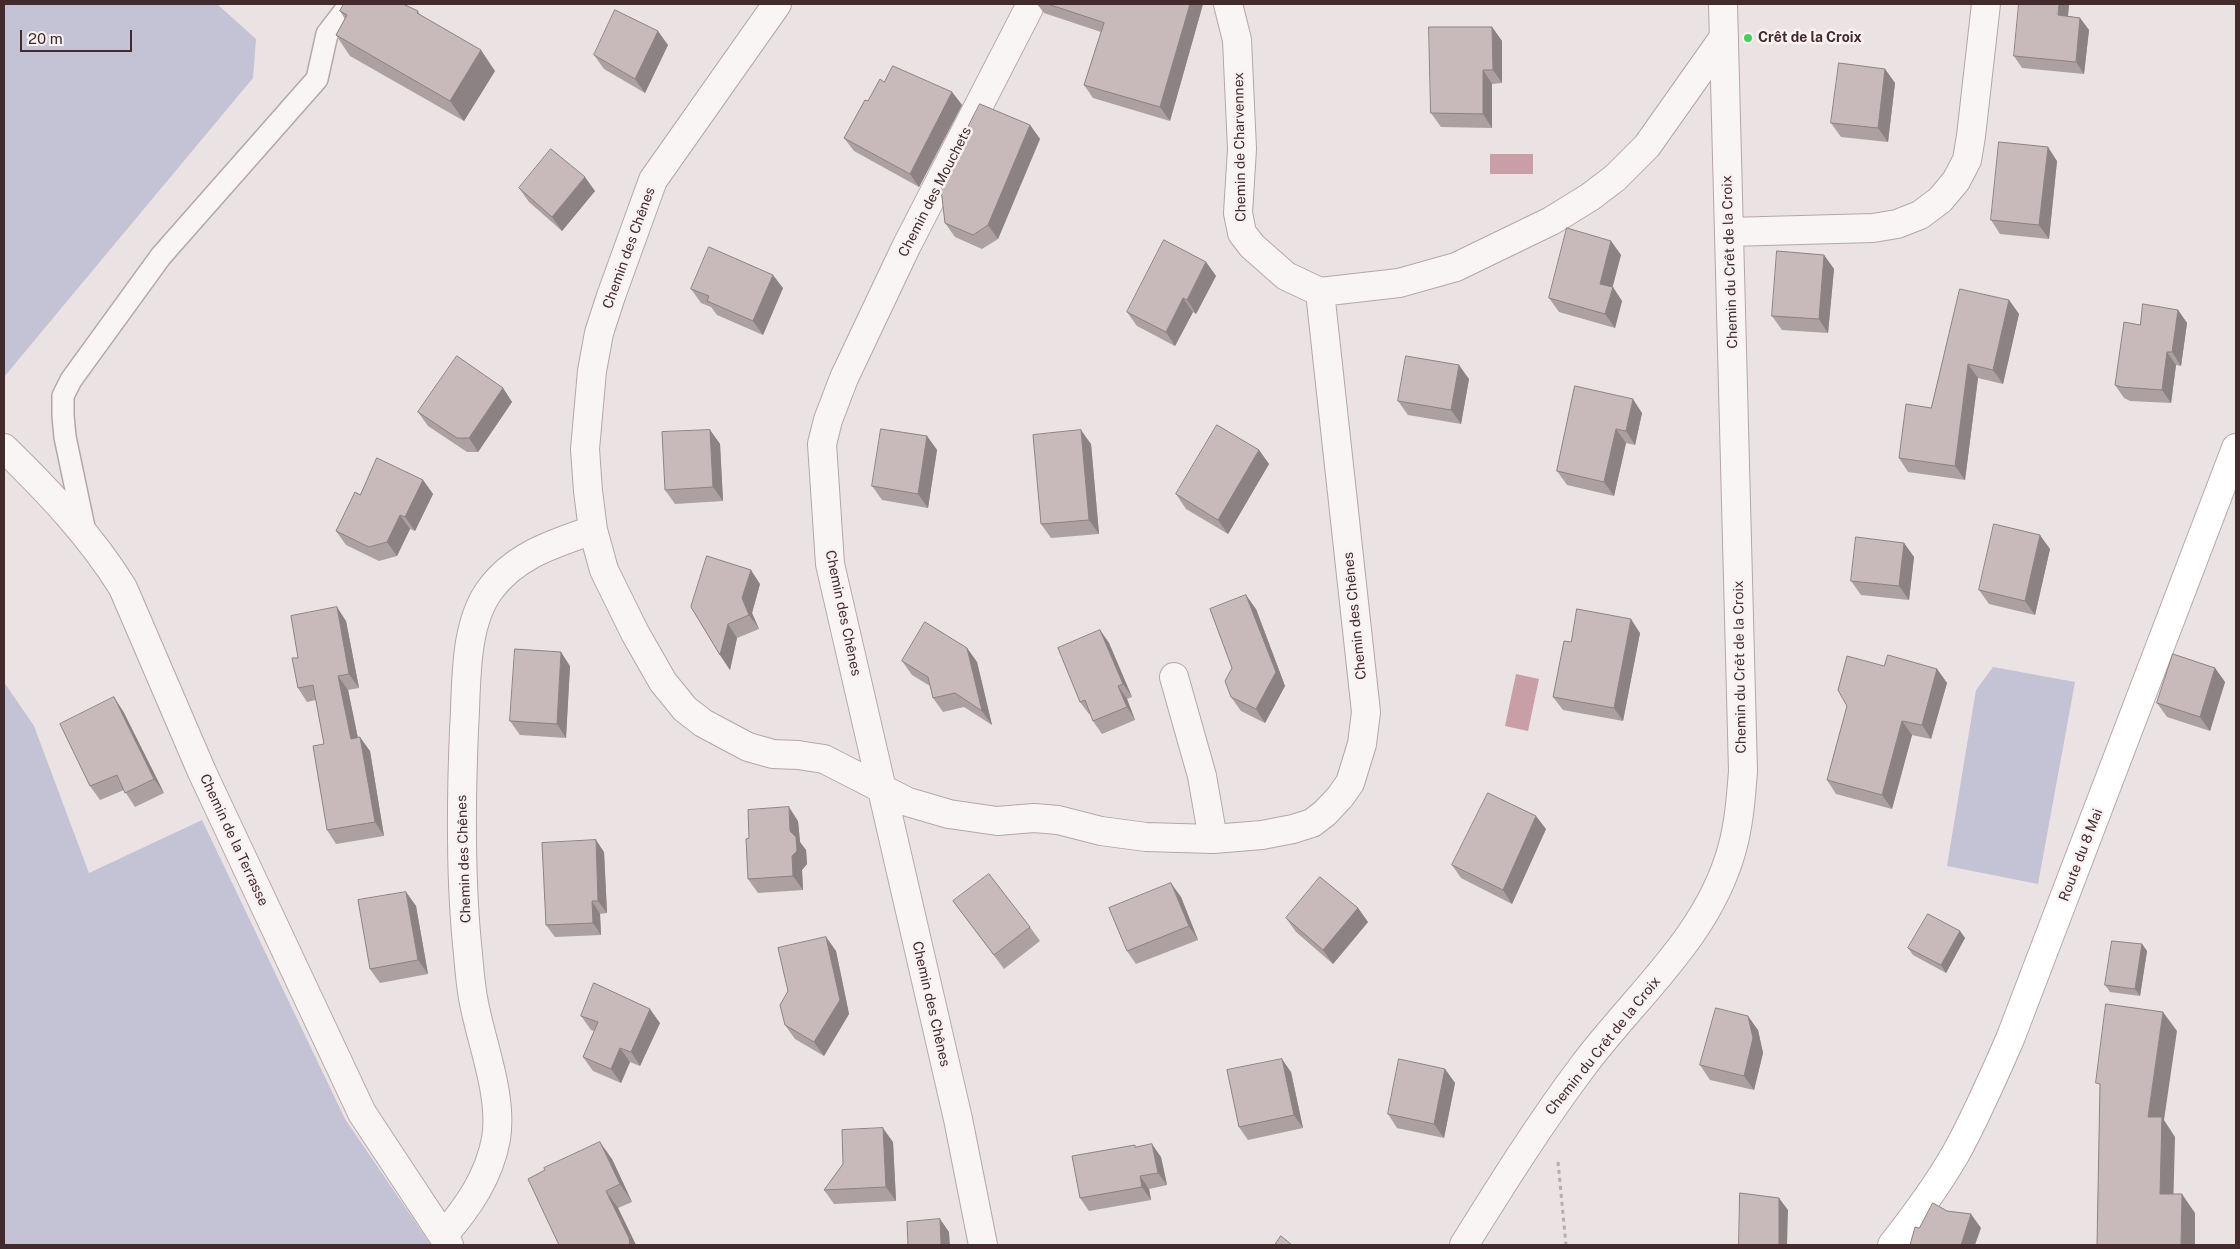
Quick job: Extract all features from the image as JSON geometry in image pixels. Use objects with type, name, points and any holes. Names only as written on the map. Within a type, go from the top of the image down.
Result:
[{"type":"main road","name":"Route du 8 Mai","points":[[1892,1245],[1920,1208],[1955,1154],[1984,1097],[2010,1039],[2236,448]]},
{"type":"street","name":"Chemin des Chênes","points":[[777,4],[653,180],[611,296],[600,333],[588,409],[585,449],[588,491],[593,530],[604,570],[638,640],[663,682],[685,708],[717,732],[748,747],[773,754],[798,755],[824,760],[908,802],[949,814],[973,818],[996,821],[1034,818],[1058,820],[1101,831],[1146,837],[1212,839],[1262,835],[1312,823],[1340,797],[1350,783],[1362,744],[1366,712],[1320,292]]},
{"type":"street","name":"Chemin de Charvennex","points":[[1228,4],[1237,40],[1242,149],[1238,213],[1242,233],[1252,246],[1286,276],[1320,292]]},
{"type":"street","name":"Chemin du Crêt de la Croix","points":[[1464,1245],[1544,1119],[1584,1064],[1688,940],[1718,888],[1737,830],[1742,771],[1723,4]]},
{"type":"street","points":[[1729,232],[1873,228],[1905,221],[1920,215],[1940,200],[1956,181],[1966,160],[1972,136],[1986,4]]},
{"type":"street","name":"Chemin des Mouchets","points":[[844,378],[906,247],[1030,8]]},
{"type":"street","points":[[1320,292],[1399,283],[1456,268],[1550,222],[1590,197],[1615,178],[1647,146],[1724,37]]},
{"type":"street","name":"Chemin des Chênes","points":[[844,378],[828,420],[822,444],[830,556],[881,789],[958,1119],[981,1233]]},
{"type":"street","name":"Chemin de la Terrasse","points":[[4,448],[85,532],[106,560],[123,588],[202,772],[362,1113],[446,1240]]},
{"type":"street","name":"Chemin des Chênes","points":[[446,1240],[479,1188],[496,1138],[496,1110],[492,1082],[474,1001],[462,878],[461,789],[466,684],[472,636],[482,603],[504,573],[528,555],[593,530]]},
{"type":"street","points":[[1174,677],[1202,776],[1212,839]]},
{"type":"lane","points":[[85,532],[65,437],[63,396],[67,388],[162,256],[317,79],[327,34],[350,4]]},
{"type":"path","points":[[1544,1119],[1553,1137],[1558,1157],[1566,1245]]},
{"type":"shaded area","points":[[4,4],[217,4],[256,39],[253,78],[4,377]]},
{"type":"shaded area","points":[[1490,154],[1533,154],[1533,174],[1490,174]]},
{"type":"shaded area","points":[[1993,667],[2075,682],[2038,884],[1947,866],[1976,690]]},
{"type":"shaded area","points":[[1516,674],[1539,679],[1528,731],[1505,726]]},
{"type":"shaded area","points":[[4,682],[34,726],[89,873],[202,820],[345,1119],[431,1245],[4,1245]]},
{"type":"building","points":[[344,4],[403,4],[418,11],[417,13],[481,50],[450,101],[336,35],[347,15],[340,11]]},
{"type":"building","points":[[1048,4],[1190,4],[1160,107],[1084,85],[1104,23]]},
{"type":"building","points":[[2019,4],[2059,4],[2058,15],[2080,18],[2076,62],[2014,56]]},
{"type":"building","points":[[615,10],[658,31],[635,79],[594,55]]},
{"type":"building","points":[[1429,27],[1492,27],[1493,70],[1483,70],[1483,114],[1431,113]]},
{"type":"building","points":[[1839,63],[1885,69],[1878,128],[1831,123]]},
{"type":"building","points":[[893,66],[952,92],[910,174],[844,138],[865,100],[868,101],[880,79],[884,82]]},
{"type":"building","points":[[980,104],[1030,125],[988,225],[973,235],[945,223],[940,181]]},
{"type":"building","points":[[1999,142],[2048,147],[2039,225],[1991,220]]},
{"type":"building","points":[[551,149],[585,177],[552,217],[519,188]]},
{"type":"building","points":[[1567,228],[1611,241],[1600,284],[1613,287],[1605,314],[1549,298]]},
{"type":"building","points":[[1164,240],[1206,262],[1187,300],[1183,298],[1166,332],[1127,312]]},
{"type":"building","points":[[709,247],[773,275],[753,321],[707,301],[709,296],[691,289]]},
{"type":"building","points":[[1777,251],[1824,255],[1819,319],[1772,316]]},
{"type":"building","points":[[1960,289],[2009,300],[1993,370],[1968,364],[1955,466],[1899,458],[1906,404],[1931,408]]},
{"type":"building","points":[[2143,304],[2178,310],[2172,352],[2167,352],[2162,390],[2115,385],[2124,322],[2140,325]]},
{"type":"building","points":[[457,356],[503,388],[469,438],[457,438],[418,412]]},
{"type":"building","points":[[1406,356],[1459,365],[1451,410],[1398,401]]},
{"type":"building","points":[[1575,386],[1633,399],[1626,431],[1616,429],[1604,482],[1557,471]]},
{"type":"building","points":[[1217,425],[1259,450],[1218,520],[1176,494]]},
{"type":"building","points":[[881,429],[927,436],[918,494],[872,486]]},
{"type":"building","points":[[710,430],[713,487],[665,490],[662,432]]},
{"type":"building","points":[[1081,430],[1089,520],[1041,524],[1033,435]]},
{"type":"building","points":[[377,458],[423,480],[405,517],[400,515],[387,542],[369,547],[336,531],[355,492],[360,495]]},
{"type":"building","points":[[1994,524],[2040,535],[2025,601],[1979,590]]},
{"type":"building","points":[[1856,537],[1904,543],[1899,586],[1851,581]]},
{"type":"building","points":[[707,556],[751,570],[742,598],[749,615],[728,624],[720,655],[691,607]]},
{"type":"building","points":[[1246,595],[1276,672],[1256,709],[1231,697],[1225,681],[1232,668],[1210,609]]},
{"type":"building","points":[[337,607],[349,674],[338,676],[351,739],[360,737],[375,822],[327,830],[313,746],[324,744],[313,685],[298,688],[292,658],[298,658],[291,616]]},
{"type":"building","points":[[1577,609],[1631,619],[1614,708],[1553,697],[1564,641],[1571,642]]},
{"type":"building","points":[[925,622],[967,648],[982,711],[955,693],[933,698],[928,677],[902,661]]},
{"type":"building","points":[[1100,630],[1123,684],[1118,686],[1127,707],[1093,721],[1085,700],[1080,702],[1058,648]]},
{"type":"building","points":[[515,649],[561,652],[557,724],[510,721]]},
{"type":"building","points":[[2173,654],[2215,668],[2200,717],[2157,703]]},
{"type":"building","points":[[1888,655],[1937,669],[1922,725],[1902,721],[1882,795],[1827,780],[1847,706],[1838,690],[1847,656],[1884,666]]},
{"type":"building","points":[[114,697],[154,779],[125,793],[117,775],[90,786],[60,724]]},
{"type":"building","points":[[1488,793],[1536,816],[1503,890],[1452,865]]},
{"type":"building","points":[[789,807],[790,831],[796,837],[797,851],[792,856],[793,876],[748,879],[746,839],[749,838],[748,810]]},
{"type":"building","points":[[596,840],[598,901],[592,901],[593,923],[546,925],[542,843]]},
{"type":"building","points":[[989,874],[1030,927],[994,955],[953,901]]},
{"type":"building","points":[[1320,877],[1358,908],[1323,950],[1286,918]]},
{"type":"building","points":[[1171,883],[1189,926],[1127,951],[1109,908]]},
{"type":"building","points":[[406,892],[418,960],[370,969],[358,900]]},
{"type":"building","points":[[1928,914],[1960,931],[1941,965],[1908,948]]},
{"type":"building","points":[[826,937],[840,1000],[814,1042],[785,1025],[780,1005],[788,991],[778,948]]},
{"type":"building","points":[[2112,941],[2142,944],[2135,989],[2105,985]]},
{"type":"building","points":[[594,983],[650,1009],[631,1052],[620,1048],[611,1069],[583,1057],[598,1022],[581,1016]]},
{"type":"building","points":[[2106,1004],[2163,1012],[2148,1117],[2162,1117],[2160,1194],[2182,1194],[2181,1245],[2097,1245],[2100,1084],[2096,1083]]},
{"type":"building","points":[[1716,1008],[1748,1016],[1753,1038],[1744,1076],[1700,1065]]},
{"type":"building","points":[[1282,1059],[1294,1115],[1239,1127],[1227,1070]]},
{"type":"building","points":[[1399,1059],[1445,1069],[1434,1124],[1388,1114]]},
{"type":"building","points":[[883,1128],[886,1187],[824,1190],[843,1164],[842,1130]]},
{"type":"building","points":[[600,1142],[620,1184],[606,1191],[629,1238],[630,1245],[559,1245],[528,1179],[545,1170],[544,1168]]},
{"type":"building","points":[[1152,1144],[1158,1173],[1140,1176],[1142,1187],[1080,1198],[1072,1156],[1135,1145],[1135,1147]]},
{"type":"building","points":[[1740,1193],[1779,1198],[1779,1245],[1739,1245]]},
{"type":"building","points":[[1933,1203],[1947,1211],[1971,1214],[1961,1245],[1910,1245],[1915,1227],[1919,1228]]},
{"type":"building","points":[[940,1219],[941,1245],[908,1245],[907,1222]]},
{"type":"building","points":[[1281,1236],[1292,1245],[1275,1245]]},
{"type":"place","name":"Crêt de la Croix","points":[[1748,38]]}]
